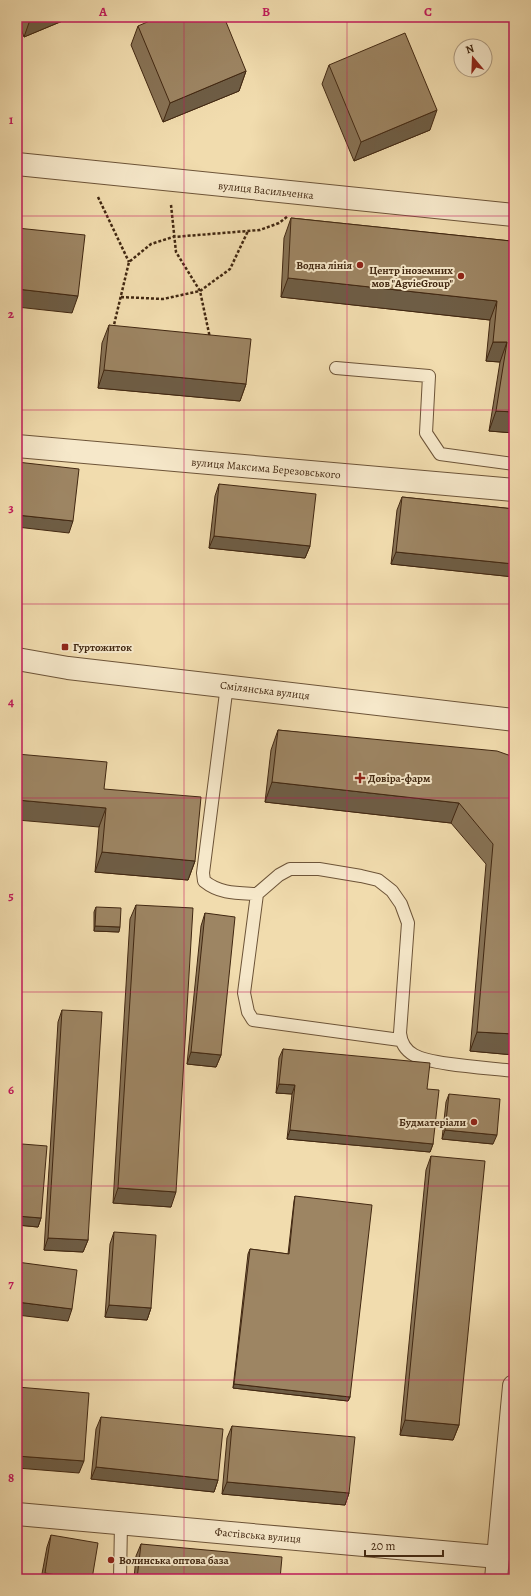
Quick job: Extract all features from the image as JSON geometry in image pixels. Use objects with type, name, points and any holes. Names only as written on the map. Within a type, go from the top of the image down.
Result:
[{"type":"street","name":"вулиця Васильченка","points":[[17,164],[514,215]]},
{"type":"street","name":"вулиця Максима Березовського","points":[[17,446],[514,490]]},
{"type":"street","name":"Смілянська вулиця","points":[[17,659],[68,668],[227,685],[514,720]]},
{"type":"street","points":[[496,1579],[514,1386]]},
{"type":"street","name":"Фастівська вулиця","points":[[17,1514],[498,1557]]},
{"type":"lane","points":[[336,368],[429,376],[426,433],[440,454],[514,464]]},
{"type":"lane","points":[[227,685],[203,873],[204,881],[212,888],[224,892],[257,894]]},
{"type":"lane","points":[[400,1040],[254,1020],[248,1012],[244,993],[257,894],[279,875],[290,868],[319,869],[378,880],[392,891],[401,904],[408,923],[400,1010],[400,1040],[407,1050],[415,1056],[438,1061],[514,1070]]},
{"type":"lane","points":[[120,1579],[121,1523]]},
{"type":"path","points":[[96,193],[129,262]]},
{"type":"path","points":[[171,200],[173,237],[176,252],[200,291],[211,344]]},
{"type":"path","points":[[112,335],[121,298],[122,286],[129,262],[151,244],[173,237],[260,230],[279,223],[293,213]]},
{"type":"path","points":[[121,298],[163,299],[200,291],[230,269],[248,230]]},
{"type":"building","points":[[159,17],[224,17],[246,71],[170,103],[138,26]]},
{"type":"building","points":[[405,33],[437,110],[361,142],[329,65]]},
{"type":"building","points":[[291,218],[514,242],[514,412],[496,411],[507,342],[493,342],[497,301],[288,278]]},
{"type":"building","points":[[17,228],[85,235],[78,296],[17,289]]},
{"type":"building","points":[[109,325],[251,339],[246,384],[104,370]]},
{"type":"building","points":[[17,462],[79,469],[73,521],[17,515]]},
{"type":"building","points":[[219,484],[316,494],[310,546],[214,536]]},
{"type":"building","points":[[402,497],[514,509],[514,564],[396,552]]},
{"type":"building","points":[[278,730],[497,751],[514,757],[514,1034],[477,1032],[493,844],[459,803],[272,782]]},
{"type":"building","points":[[17,754],[107,762],[104,789],[201,797],[195,861],[102,852],[106,808],[17,800]]},
{"type":"building","points":[[136,905],[193,908],[176,1192],[118,1188]]},
{"type":"building","points":[[96,907],[121,908],[120,927],[95,926]]},
{"type":"building","points":[[205,913],[235,917],[221,1055],[191,1052]]},
{"type":"building","points":[[17,1000],[20,1002],[17,1009]]},
{"type":"building","points":[[62,1010],[102,1012],[88,1240],[48,1238]]},
{"type":"building","points":[[283,1049],[430,1063],[427,1089],[439,1090],[433,1144],[290,1130],[295,1085],[279,1084]]},
{"type":"building","points":[[449,1094],[500,1099],[497,1135],[445,1130]]},
{"type":"building","points":[[22,1144],[47,1146],[41,1218],[17,1216],[17,1197]]},
{"type":"building","points":[[431,1156],[485,1161],[459,1425],[405,1420]]},
{"type":"building","points":[[295,1196],[372,1205],[350,1397],[234,1384],[250,1249],[289,1254]]},
{"type":"building","points":[[114,1232],[156,1235],[151,1308],[109,1305]]},
{"type":"building","points":[[17,1262],[77,1270],[72,1309],[17,1302]]},
{"type":"building","points":[[17,1387],[89,1393],[84,1461],[17,1456]]},
{"type":"building","points":[[101,1417],[223,1429],[218,1480],[96,1467]]},
{"type":"building","points":[[232,1426],[355,1437],[349,1493],[227,1482]]},
{"type":"building","points":[[51,1535],[98,1543],[92,1579],[68,1579],[68,1577],[45,1573]]},
{"type":"building","points":[[141,1544],[282,1557],[280,1579],[137,1579]]},
{"type":"place","name":"Водна лінія","points":[[360,265]]},
{"type":"place","name":"Центр іноземних мов \"AgvieGroup\"","points":[[461,276]]},
{"type":"place","name":"Гуртожиток","points":[[65,647]]},
{"type":"place","name":"Довіра-фарм","points":[[360,778]]},
{"type":"place","name":"Будматеріали","points":[[474,1122]]},
{"type":"place","name":"Волинська оптова база","points":[[111,1560]]}]
